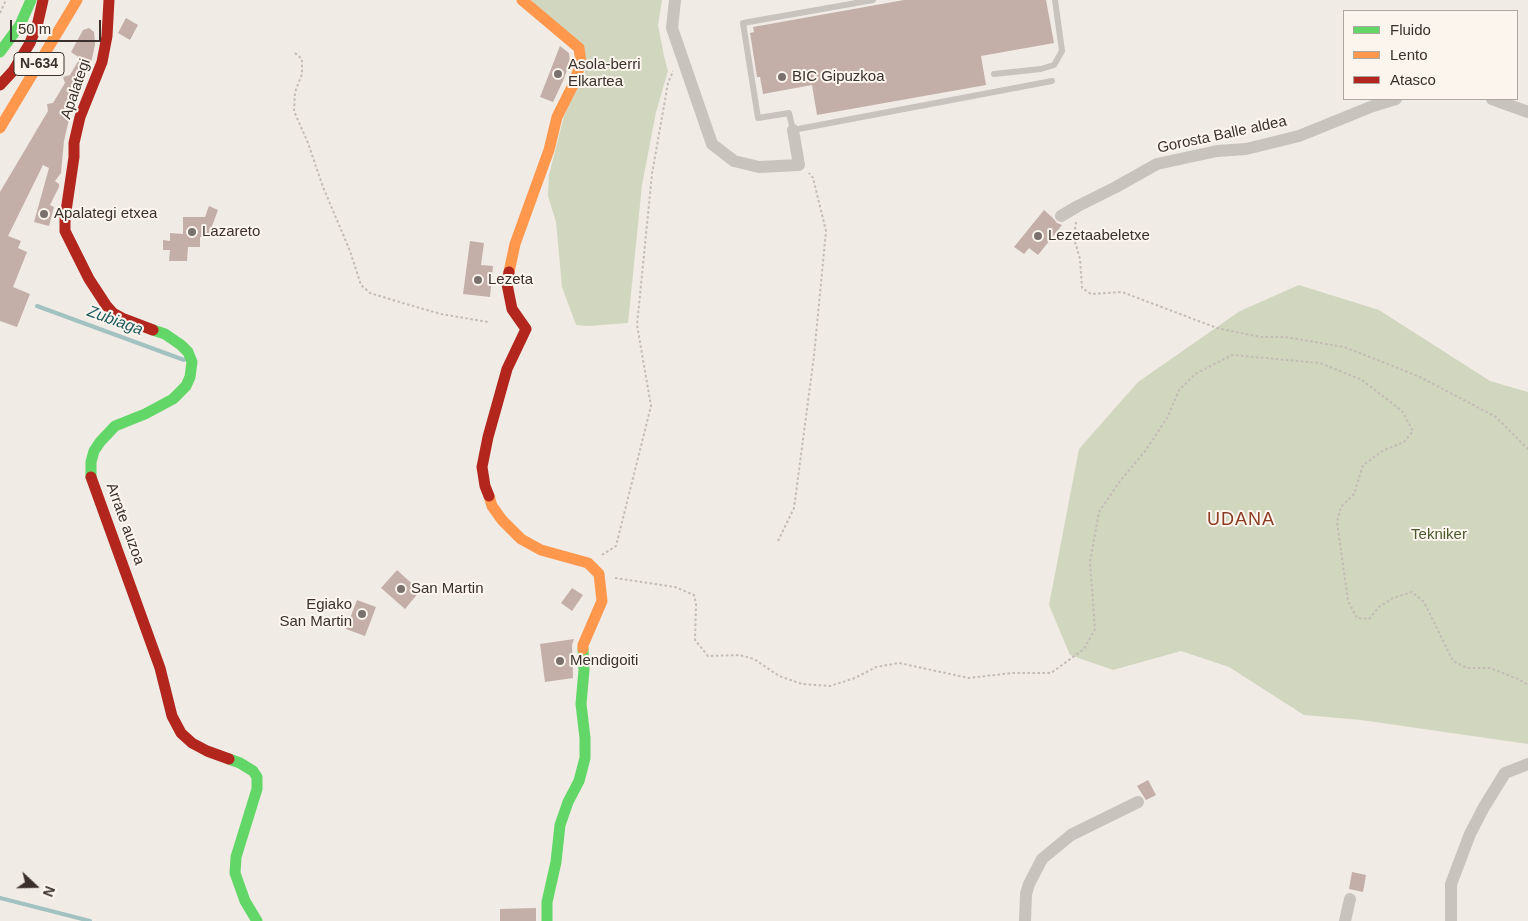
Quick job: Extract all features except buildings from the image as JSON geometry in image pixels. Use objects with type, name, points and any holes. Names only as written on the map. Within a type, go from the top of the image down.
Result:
[{"type":"main road","points":[[14,11],[21,0]]},
{"type":"main road","points":[[0,52],[20,25],[31,0]]},
{"type":"main road","points":[[0,84],[13,71],[30,43],[38,22],[43,0]]},
{"type":"main road","name":"N-634","points":[[0,128],[77,0]]},
{"type":"main road","name":"Apalategi","points":[[69,187],[74,143],[80,117],[102,62],[107,36],[109,0]]},
{"type":"main road","points":[[522,0],[579,48],[581,62],[573,85],[557,118],[549,150],[515,244],[507,284],[512,309],[526,328],[507,369],[488,437],[482,467],[485,486],[492,506],[502,520],[521,539],[542,550],[588,563],[598,574],[602,601],[583,645],[584,670],[581,704],[585,758],[579,782],[568,802],[560,825],[556,862],[547,902],[547,921]]},
{"type":"main road","name":"Arrate auzoa","points":[[69,187],[64,218],[65,231],[89,280],[106,305],[113,313],[124,319],[170,337],[188,352],[192,362],[190,377],[180,393],[173,399],[145,414],[115,426],[100,442],[90,462],[91,478],[160,668],[172,716],[182,733],[192,743],[207,751],[240,763],[257,777],[257,788],[236,857],[235,874],[245,900],[257,921]]},
{"type":"street","points":[[675,0],[672,28],[712,144],[734,161],[759,167],[799,165],[792,130]]},
{"type":"street","name":"Gorosta Balle aldea","points":[[1061,216],[1157,164],[1292,138],[1344,119],[1372,106],[1393,100]]},
{"type":"street","points":[[1495,100],[1528,112]]},
{"type":"street","points":[[1450,921],[1451,884],[1470,834],[1505,773],[1528,764]]},
{"type":"street","points":[[1025,921],[1026,894],[1042,859],[1071,835],[1138,802]]},
{"type":"street","points":[[1345,921],[1350,899]]},
{"type":"lane","points":[[873,0],[742,23],[758,118],[789,113],[792,130],[1052,81]]},
{"type":"lane","points":[[994,74],[1041,69],[1054,65],[1062,50],[1055,0]]},
{"type":"path","points":[[0,13],[6,0]]},
{"type":"path","points":[[616,546],[651,406],[637,325],[652,174],[668,83],[680,52]]},
{"type":"path","points":[[295,53],[302,60],[302,74],[295,92],[294,111],[347,244],[361,285],[370,293],[406,304],[441,314],[488,322]]},
{"type":"path","points":[[778,542],[794,508],[814,356],[826,231],[813,178],[799,165]]},
{"type":"path","points":[[1073,209],[1076,216],[1074,238],[1080,259],[1082,288],[1091,294],[1122,292],[1217,328],[1260,337],[1285,337],[1344,347],[1422,378],[1496,417],[1528,449]]},
{"type":"path","points":[[600,580],[617,577],[675,587],[694,595],[696,604],[695,640],[708,656],[740,655],[754,659],[779,676],[802,684],[830,686],[855,678],[876,667],[898,663],[969,678],[1012,673],[1051,673],[1084,649],[1096,629],[1090,562],[1099,512],[1120,481],[1146,450],[1167,418],[1179,390],[1195,374],[1232,355],[1310,362],[1362,380],[1402,411],[1413,430],[1404,442],[1384,450],[1363,466],[1354,494],[1340,507],[1337,522],[1348,601],[1357,618],[1369,619],[1379,607],[1393,598],[1412,592],[1424,602],[1453,661],[1467,668],[1490,668],[1528,685]]},
{"type":"green space","points":[[531,0],[662,0],[658,25],[668,71],[656,112],[642,185],[628,323],[576,325],[562,287],[556,222],[548,196],[549,175],[564,116],[588,65]]},
{"type":"green space","name":"Tekniker","points":[[1299,285],[1379,310],[1490,381],[1528,392],[1528,744],[1361,720],[1304,715],[1229,667],[1181,651],[1113,670],[1070,655],[1049,605],[1079,449],[1138,382],[1240,311]]},
{"type":"waterway","name":"Zubiaga","points":[[37,306],[184,360]]},
{"type":"waterway","points":[[0,898],[90,921]]},
{"type":"traffic: fast","points":[[0,52],[20,25],[31,0]]},
{"type":"traffic: fast","points":[[91,477],[91,462],[94,451],[115,426],[145,414],[173,399],[186,386],[190,377],[192,362],[188,352],[165,334],[153,330]]},
{"type":"traffic: fast","points":[[547,921],[547,902],[556,862],[560,825],[568,802],[579,781],[585,758],[581,704],[584,670],[583,649]]},
{"type":"traffic: fast","points":[[229,759],[253,771],[257,777],[257,789],[236,857],[235,873],[245,901],[257,921]]},
{"type":"traffic: slow","points":[[0,128],[77,0]]},
{"type":"traffic: slow","points":[[509,272],[515,244],[549,150],[557,117],[573,85],[581,63],[579,48],[522,0]]},
{"type":"traffic: slow","points":[[489,496],[492,506],[502,520],[521,539],[541,550],[588,563],[599,574],[602,601],[583,649]]},
{"type":"traffic: jam","points":[[0,85],[13,71],[30,43],[38,22],[43,0]]},
{"type":"traffic: jam","points":[[109,0],[107,36],[102,62],[80,117],[74,143],[65,231],[89,279],[113,313],[153,330]]},
{"type":"traffic: jam","points":[[489,496],[485,486],[482,467],[488,437],[507,369],[526,329],[512,309],[507,284],[509,272]]},
{"type":"traffic: jam","points":[[91,477],[160,668],[172,716],[181,733],[192,743],[229,759]]},
{"type":"place","name":"Asola-berri Elkartea","points":[[558,74]]},
{"type":"place","name":"BIC Gipuzkoa","points":[[782,77]]},
{"type":"place","name":"Apalategi etxea","points":[[44,214]]},
{"type":"place","name":"Lazareto","points":[[192,232]]},
{"type":"place","name":"Lezetaabeletxe","points":[[1038,236]]},
{"type":"place","name":"Lezeta","points":[[478,280]]},
{"type":"place","name":"San Martin","points":[[401,589]]},
{"type":"place","name":"Egiako San Martin","points":[[362,614]]},
{"type":"place","name":"Mendigoiti","points":[[560,661]]},
{"type":"district","name":"UDANA","points":[[1241,520]]}]
